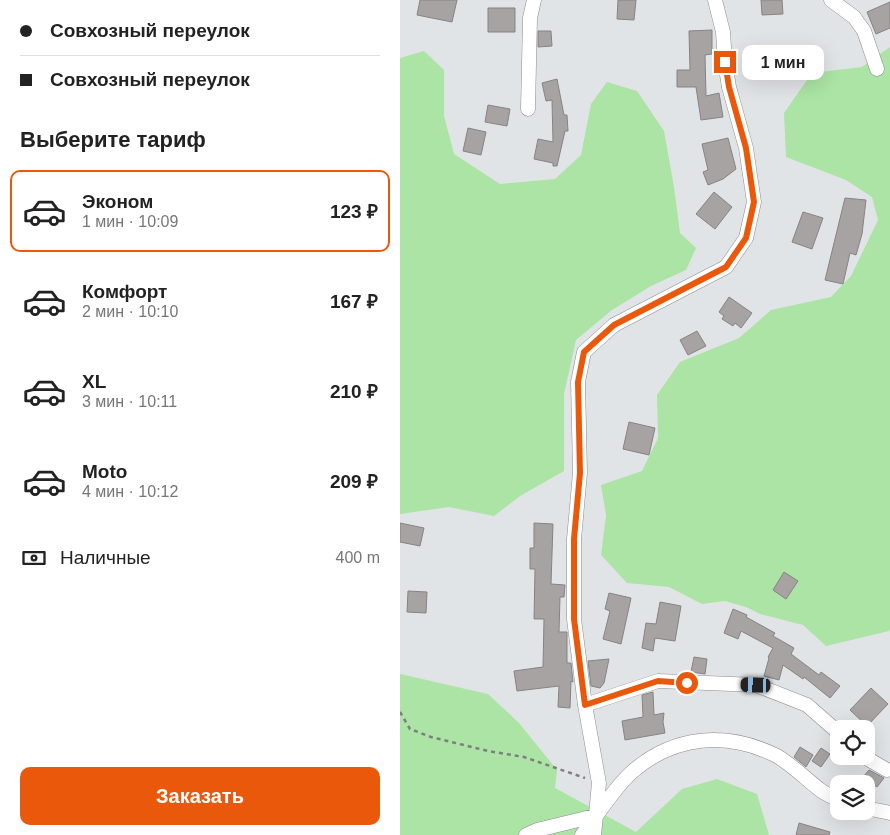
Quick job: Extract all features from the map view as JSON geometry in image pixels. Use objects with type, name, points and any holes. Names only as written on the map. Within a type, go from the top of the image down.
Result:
[{"type":"street","points":[[528,109],[530,18],[534,0]]},
{"type":"street","points":[[594,835],[598,783],[585,705],[574,619],[574,539],[580,473],[578,382],[584,352],[614,325],[726,267],[746,238],[754,202],[746,148],[729,87],[725,62],[724,32],[715,0]]},
{"type":"street","points":[[831,0],[854,17],[864,30],[877,69]]},
{"type":"street","points":[[585,705],[658,681],[756,685],[807,705],[830,726]]},
{"type":"street","points":[[582,835],[631,772],[666,749],[694,740],[723,740],[755,746],[778,757],[830,795]]},
{"type":"street","points":[[875,763],[887,770]]},
{"type":"street","points":[[875,810],[890,812]]},
{"type":"street","points":[[526,835],[536,830],[595,816]]},
{"type":"path","points":[[400,712],[410,728],[431,737],[488,751],[524,757],[598,783]]},
{"type":"green space","points":[[890,47],[890,629],[889,631],[826,646],[803,625],[760,614],[746,607],[725,601],[702,604],[669,587],[627,583],[601,555],[606,515],[601,485],[642,471],[658,438],[657,395],[680,362],[739,338],[771,310],[831,297],[851,276],[878,220],[872,197],[846,180],[786,157],[784,113],[812,73],[862,67]]},
{"type":"green space","points":[[424,51],[444,70],[444,116],[454,154],[500,184],[555,179],[581,155],[591,104],[607,82],[637,91],[664,131],[680,233],[696,248],[686,270],[651,286],[612,310],[576,340],[564,394],[564,471],[520,496],[494,516],[449,507],[400,514],[400,58]]},
{"type":"green space","points":[[400,674],[488,694],[519,723],[557,770],[555,788],[636,832],[682,789],[717,779],[757,794],[769,835],[400,835]]},
{"type":"building","points":[[420,0],[457,0],[452,22],[417,15]]},
{"type":"building","points":[[618,0],[636,0],[634,20],[617,19]]},
{"type":"building","points":[[761,0],[782,0],[783,14],[762,15]]},
{"type":"building","points":[[890,2],[890,28],[876,34],[867,12]]},
{"type":"building","points":[[488,8],[515,8],[515,32],[488,32]]},
{"type":"building","points":[[712,30],[712,54],[705,55],[706,96],[719,93],[723,117],[701,120],[696,87],[677,87],[677,70],[690,70],[689,31]]},
{"type":"building","points":[[538,31],[551,31],[552,46],[538,47]]},
{"type":"building","points":[[557,79],[564,115],[567,115],[568,131],[565,131],[557,166],[553,166],[553,163],[534,159],[538,139],[553,142],[552,100],[546,101],[542,83]]},
{"type":"building","points":[[488,105],[510,109],[507,126],[485,122]]},
{"type":"building","points":[[468,128],[486,132],[481,155],[463,151]]},
{"type":"building","points":[[728,138],[736,169],[723,179],[708,185],[703,172],[708,170],[702,144]]},
{"type":"building","points":[[714,192],[732,207],[715,229],[696,214]]},
{"type":"building","points":[[845,198],[866,200],[862,234],[856,255],[850,253],[843,284],[825,280]]},
{"type":"building","points":[[803,212],[823,218],[812,249],[792,242]]},
{"type":"building","points":[[729,297],[752,313],[741,328],[735,323],[733,326],[722,319],[724,316],[719,312]]},
{"type":"building","points":[[697,331],[706,346],[688,355],[680,340]]},
{"type":"building","points":[[629,422],[655,428],[649,455],[623,449]]},
{"type":"building","points":[[400,523],[424,528],[420,546],[400,542]]},
{"type":"building","points":[[534,523],[553,524],[551,584],[565,585],[564,597],[560,597],[559,632],[567,632],[567,663],[571,663],[573,682],[571,681],[570,708],[558,707],[559,686],[517,691],[514,671],[543,667],[544,619],[534,619],[535,569],[530,569],[530,548],[534,548]]},
{"type":"building","points":[[784,572],[798,581],[786,599],[773,590]]},
{"type":"building","points":[[408,591],[427,592],[426,613],[407,612]]},
{"type":"building","points":[[609,593],[631,598],[621,644],[603,639],[610,611],[605,609]]},
{"type":"building","points":[[660,602],[681,606],[675,641],[655,638],[653,651],[642,648],[646,623],[656,624]]},
{"type":"building","points":[[733,609],[747,615],[746,617],[775,633],[773,636],[794,648],[791,654],[819,675],[821,672],[840,686],[830,698],[804,677],[803,679],[783,665],[779,680],[764,676],[768,657],[773,648],[741,631],[738,639],[724,633]]},
{"type":"building","points":[[694,657],[707,659],[705,674],[691,672]]},
{"type":"building","points":[[609,659],[604,683],[600,688],[591,686],[588,661]]},
{"type":"building","points":[[871,688],[888,704],[873,720],[861,720],[850,710]]},
{"type":"building","points":[[653,692],[654,715],[664,713],[665,733],[625,740],[622,721],[643,717],[642,695]]},
{"type":"building","points":[[800,747],[813,755],[806,767],[794,757]]},
{"type":"building","points":[[821,748],[830,754],[821,767],[812,761]]},
{"type":"building","points":[[869,770],[884,778],[877,787],[875,786],[875,775],[865,775]]},
{"type":"building","points":[[799,823],[830,832],[829,835],[796,835]]},
{"type":"route","points":[[687,683],[658,681],[585,705],[574,619],[574,539],[580,473],[578,382],[584,352],[614,325],[726,267],[746,238],[754,202],[746,148],[729,87],[725,62]]}]
